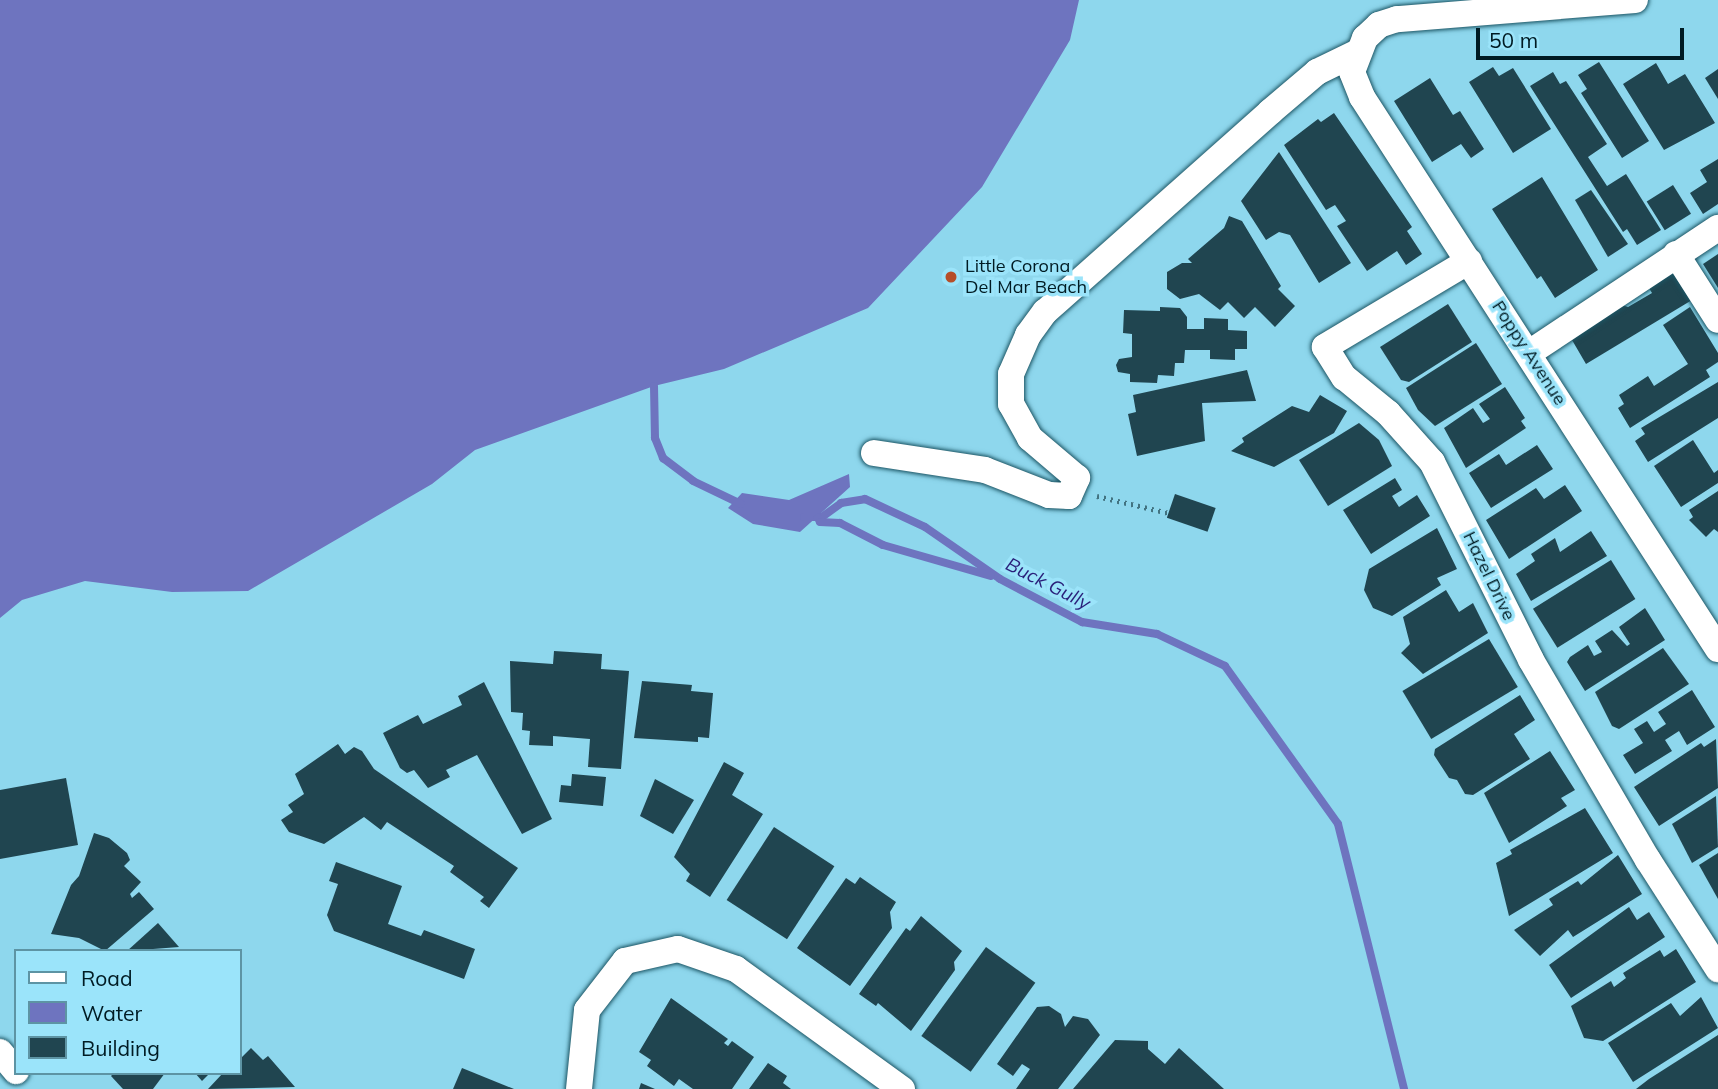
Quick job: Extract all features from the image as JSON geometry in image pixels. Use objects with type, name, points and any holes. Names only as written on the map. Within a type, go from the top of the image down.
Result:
[{"type":"street","points":[[874,453],[985,470],[1062,499],[1076,490],[1077,478],[1070,468],[1030,438],[1011,404],[1011,374],[1028,335],[1045,312],[1270,112],[1317,72],[1356,53],[1380,25],[1397,19],[1635,0]]},
{"type":"street","name":"Poppy Avenue","points":[[1356,53],[1352,72],[1355,85],[1718,649]]},
{"type":"street","points":[[1529,353],[1718,228]]},
{"type":"street","points":[[1676,254],[1718,320]]},
{"type":"street","name":"Hazel Drive","points":[[1469,261],[1325,347],[1344,377],[1388,414],[1432,462],[1531,660],[1648,860],[1718,969]]},
{"type":"street","points":[[579,1089],[587,1010],[625,961],[678,949],[736,969],[902,1089]]},
{"type":"street","points":[[0,1052],[14,1068]]},
{"type":"street","points":[[20,1075],[32,1089]]},
{"type":"path","points":[[1076,490],[1168,513]]},
{"type":"water","points":[[0,0],[1079,0],[1070,40],[982,187],[868,308],[724,369],[654,386],[475,450],[432,484],[248,591],[172,592],[85,581],[22,600],[0,618]]},
{"type":"water","points":[[849,474],[850,487],[800,532],[753,524],[728,508],[742,493],[789,500]]},
{"type":"building","points":[[1599,62],[1649,141],[1622,158],[1581,93],[1587,89],[1578,75]]},
{"type":"building","points":[[1656,63],[1668,84],[1685,74],[1715,123],[1664,150],[1623,84]]},
{"type":"building","points":[[1493,67],[1499,76],[1513,68],[1551,129],[1513,153],[1469,82]]},
{"type":"building","points":[[1718,69],[1718,99],[1705,78]]},
{"type":"building","points":[[1553,72],[1560,84],[1566,81],[1607,144],[1588,157],[1607,186],[1626,174],[1661,230],[1637,245],[1627,229],[1623,232],[1530,86]]},
{"type":"building","points":[[1430,78],[1453,115],[1460,111],[1484,149],[1471,158],[1461,144],[1432,162],[1394,101]]},
{"type":"building","points":[[1334,113],[1412,227],[1407,231],[1422,254],[1406,265],[1397,251],[1367,271],[1337,226],[1346,221],[1335,205],[1326,210],[1284,145],[1318,119],[1321,122]]},
{"type":"building","points":[[1279,152],[1351,263],[1319,283],[1290,235],[1279,232],[1266,240],[1241,201]]},
{"type":"building","points":[[1718,159],[1718,204],[1703,214],[1690,193],[1707,182],[1700,170]]},
{"type":"building","points":[[1542,177],[1598,270],[1555,298],[1541,276],[1537,279],[1492,209]]},
{"type":"building","points":[[1673,185],[1691,214],[1665,230],[1647,201]]},
{"type":"building","points":[[1591,190],[1628,244],[1608,257],[1575,200]]},
{"type":"building","points":[[1229,216],[1242,221],[1281,286],[1278,289],[1295,306],[1275,327],[1255,307],[1244,318],[1228,302],[1220,310],[1199,294],[1180,299],[1167,289],[1167,272],[1182,263],[1192,263],[1188,259],[1224,228]]},
{"type":"building","points":[[1718,254],[1718,288],[1703,264]]},
{"type":"building","points":[[1675,272],[1692,300],[1586,364],[1572,340],[1619,304],[1628,307],[1652,293],[1649,288]]},
{"type":"building","points":[[1448,304],[1472,342],[1409,382],[1401,380],[1380,347]]},
{"type":"building","points":[[1160,307],[1180,308],[1187,317],[1187,329],[1204,329],[1204,318],[1228,319],[1228,330],[1247,331],[1247,349],[1235,349],[1235,360],[1210,359],[1210,350],[1185,350],[1184,363],[1175,363],[1174,376],[1158,375],[1157,383],[1130,382],[1130,374],[1118,372],[1116,365],[1119,359],[1132,357],[1132,334],[1123,333],[1124,310],[1160,311]]},
{"type":"building","points":[[1690,307],[1718,353],[1718,362],[1706,370],[1710,377],[1630,428],[1618,408],[1624,404],[1619,395],[1648,376],[1654,386],[1688,364],[1663,325]]},
{"type":"building","points":[[1476,343],[1502,384],[1435,426],[1418,410],[1406,388]]},
{"type":"building","points":[[1247,370],[1256,401],[1202,403],[1205,441],[1137,456],[1128,414],[1136,412],[1133,395]]},
{"type":"building","points":[[1718,382],[1718,418],[1648,462],[1635,441],[1645,434],[1641,428]]},
{"type":"building","points":[[1505,387],[1525,418],[1521,421],[1526,428],[1466,468],[1444,428],[1473,408],[1483,423],[1490,419],[1479,404]]},
{"type":"building","points":[[1320,395],[1347,411],[1334,433],[1274,467],[1231,451],[1244,442],[1242,438],[1292,406],[1309,412]]},
{"type":"building","points":[[1359,423],[1379,440],[1392,466],[1328,506],[1299,460]]},
{"type":"building","points":[[1693,440],[1714,473],[1718,470],[1718,483],[1681,507],[1654,466]]},
{"type":"building","points":[[1537,445],[1553,469],[1491,508],[1469,473],[1499,454],[1506,465]]},
{"type":"building","points":[[1395,478],[1402,490],[1392,496],[1399,507],[1417,495],[1430,516],[1371,554],[1343,510]]},
{"type":"building","points":[[1565,485],[1582,511],[1509,559],[1486,520],[1536,488],[1544,499]]},
{"type":"building","points":[[1718,491],[1718,532],[1714,529],[1706,537],[1689,520],[1693,517],[1689,510]]},
{"type":"building","points":[[1175,494],[1216,508],[1208,532],[1167,518]]},
{"type":"building","points":[[1437,528],[1457,569],[1437,578],[1441,585],[1392,616],[1373,608],[1364,590],[1369,569]]},
{"type":"building","points":[[1591,531],[1607,556],[1531,601],[1516,574],[1535,561],[1531,554],[1555,538],[1560,552]]},
{"type":"building","points":[[1611,560],[1635,599],[1557,648],[1533,609]]},
{"type":"building","points":[[1446,590],[1459,612],[1473,603],[1488,633],[1423,674],[1401,653],[1410,644],[1403,617]]},
{"type":"building","points":[[1645,608],[1665,640],[1585,691],[1567,662],[1570,657],[1588,645],[1594,656],[1602,652],[1595,641],[1612,630],[1627,646],[1630,644],[1619,627]]},
{"type":"building","points":[[1489,639],[1518,687],[1431,739],[1402,691]]},
{"type":"building","points":[[1663,648],[1689,684],[1619,729],[1612,726],[1595,692]]},
{"type":"building","points":[[554,651],[602,654],[601,669],[629,671],[621,769],[588,767],[590,739],[553,736],[553,746],[529,745],[530,731],[522,730],[523,713],[511,712],[510,661],[553,664]]},
{"type":"building","points":[[642,681],[692,685],[691,691],[713,693],[709,738],[698,737],[698,742],[634,738]]},
{"type":"building","points":[[484,682],[552,819],[522,834],[477,755],[446,770],[450,777],[428,788],[414,770],[407,773],[400,768],[383,733],[418,715],[423,724],[462,705],[458,696]]},
{"type":"building","points":[[1692,690],[1715,727],[1687,745],[1679,731],[1665,740],[1672,751],[1635,774],[1623,755],[1643,743],[1634,729],[1647,721],[1654,732],[1666,724],[1658,712]]},
{"type":"building","points":[[1520,695],[1535,720],[1514,734],[1530,759],[1473,795],[1465,794],[1457,780],[1449,778],[1434,755],[1435,749]]},
{"type":"building","points":[[1716,739],[1718,788],[1659,826],[1634,787],[1701,743],[1704,747]]},
{"type":"building","points":[[338,744],[345,754],[354,747],[362,751],[374,769],[518,868],[489,908],[480,901],[484,897],[450,872],[454,866],[387,822],[381,830],[364,817],[324,844],[289,832],[281,820],[293,812],[288,805],[304,794],[295,774]]},
{"type":"building","points":[[1550,751],[1575,790],[1561,798],[1567,806],[1509,843],[1484,793]]},
{"type":"building","points":[[724,762],[744,773],[732,795],[763,814],[710,897],[686,881],[690,874],[674,857]]},
{"type":"building","points":[[572,774],[606,777],[603,806],[559,802],[561,785],[571,786]]},
{"type":"building","points":[[66,778],[78,845],[0,859],[0,790]]},
{"type":"building","points":[[655,779],[694,800],[673,834],[640,816]]},
{"type":"building","points":[[1716,796],[1718,847],[1692,863],[1672,824]]},
{"type":"building","points":[[1585,808],[1613,853],[1509,916],[1496,863],[1512,854],[1510,850]]},
{"type":"building","points":[[774,827],[834,866],[787,939],[727,900]]},
{"type":"building","points":[[94,833],[109,838],[127,853],[130,860],[124,866],[141,882],[130,894],[132,898],[139,892],[154,909],[107,949],[101,949],[79,938],[51,934],[71,885],[79,876]]},
{"type":"building","points":[[1718,853],[1718,899],[1699,865]]},
{"type":"building","points":[[1618,855],[1642,894],[1573,937],[1568,930],[1540,956],[1514,930],[1553,905],[1549,899],[1578,881],[1581,885]]},
{"type":"building","points":[[336,862],[402,886],[388,924],[421,936],[424,930],[475,949],[464,979],[334,931],[327,915],[338,884],[329,881]]},
{"type":"building","points":[[860,877],[896,902],[890,912],[892,928],[850,986],[797,948],[846,878],[855,884]]},
{"type":"building","points":[[1629,907],[1637,920],[1649,912],[1665,937],[1571,998],[1549,965]]},
{"type":"building","points":[[921,916],[962,951],[954,962],[955,970],[911,1031],[878,1003],[876,1006],[859,994],[906,928],[910,931]]},
{"type":"building","points":[[158,923],[179,947],[153,949],[129,949]]},
{"type":"building","points":[[986,947],[1035,983],[971,1072],[921,1036]]},
{"type":"building","points":[[1676,949],[1696,982],[1603,1041],[1584,1038],[1571,1006],[1611,981],[1614,987],[1626,978],[1623,973],[1660,950],[1664,957]]},
{"type":"building","points":[[1701,997],[1718,1028],[1633,1082],[1608,1043],[1671,1003],[1680,1016]]},
{"type":"building","points":[[671,998],[728,1039],[724,1043],[728,1046],[732,1041],[754,1057],[732,1089],[693,1089],[679,1079],[674,1086],[647,1066],[651,1060],[639,1052]]},
{"type":"building","points":[[1049,1006],[1061,1014],[1065,1027],[1073,1016],[1088,1019],[1100,1035],[1058,1089],[1016,1089],[1030,1069],[1022,1064],[1013,1076],[997,1064],[1037,1007]]},
{"type":"building","points":[[1718,1035],[1718,1089],[1636,1089],[1649,1079]]},
{"type":"building","points":[[1115,1040],[1148,1041],[1148,1049],[1165,1064],[1179,1048],[1224,1089],[1073,1089]]},
{"type":"building","points":[[251,1048],[263,1060],[268,1056],[295,1087],[208,1089],[221,1075],[242,1075],[242,1057]]},
{"type":"building","points":[[768,1063],[787,1076],[783,1083],[791,1089],[749,1089]]},
{"type":"building","points":[[462,1068],[514,1089],[453,1089]]},
{"type":"building","points":[[164,1075],[153,1089],[123,1089],[111,1076]]},
{"type":"building","points":[[197,1075],[208,1075],[202,1081]]},
{"type":"building","points":[[641,1083],[655,1089],[639,1089]]},
{"type":"waterway","name":"Buck Gully","points":[[654,386],[655,438],[663,458],[693,481],[741,504]]},
{"type":"waterway","name":"Buck Gully","points":[[804,517],[822,517],[841,503],[865,499],[925,527],[1000,579],[1082,622],[1157,634],[1225,666],[1338,824],[1404,1089]]},
{"type":"waterway","points":[[818,518],[820,522],[840,523],[883,545],[991,576]]},
{"type":"place","name":"Little Corona Del Mar Beach","points":[[951,277]]}]
